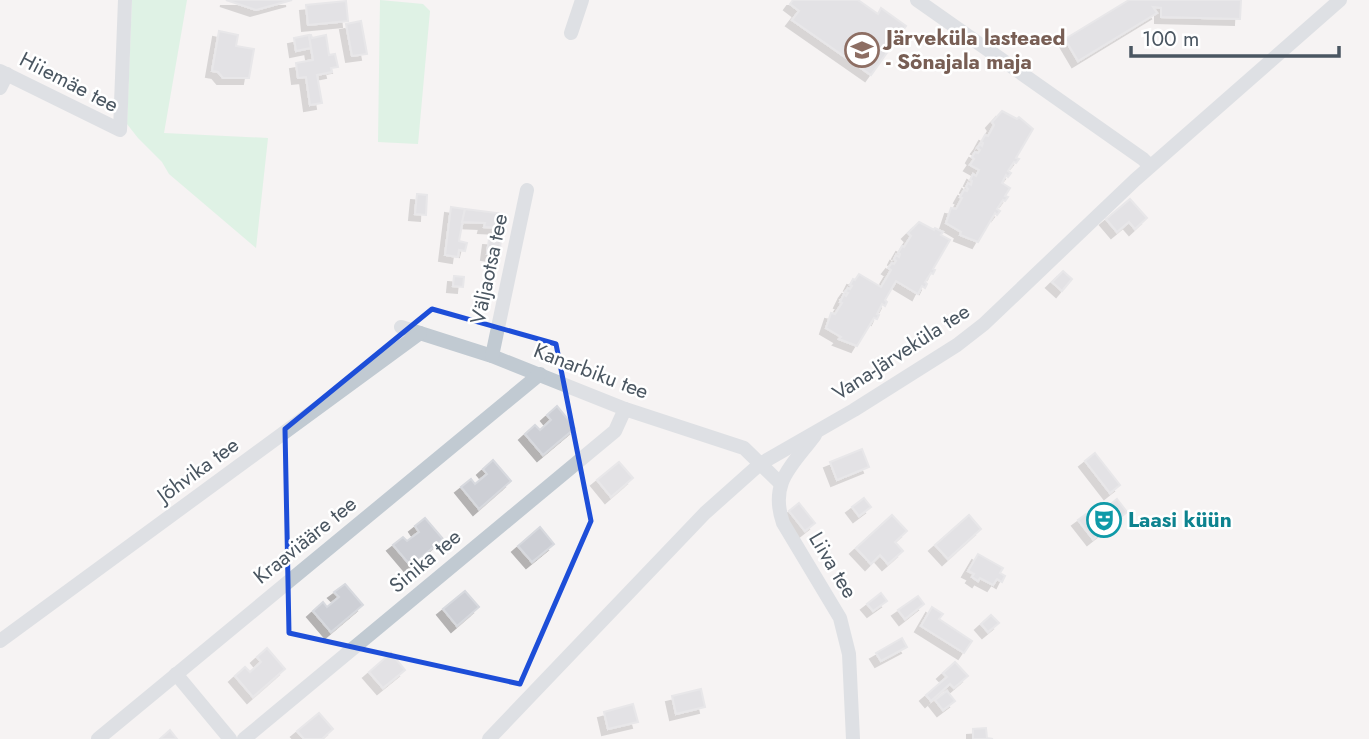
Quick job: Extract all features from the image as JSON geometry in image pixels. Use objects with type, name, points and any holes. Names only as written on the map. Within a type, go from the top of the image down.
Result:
[{"type":"street","name":"Hiiemäe tee","points":[[4,73],[120,130],[125,0]]},
{"type":"street","points":[[571,33],[582,0]]},
{"type":"street","points":[[917,0],[1035,81],[1150,166]]},
{"type":"street","name":"Vana-Järveküla tee","points":[[489,739],[705,513],[760,464],[854,410],[957,345],[984,324],[1150,166],[1340,0]]},
{"type":"street","points":[[0,88],[4,73]]},
{"type":"street","name":"Väljaotsa tee","points":[[492,356],[527,190]]},
{"type":"street","name":"Kanarbiku tee","points":[[401,327],[492,356],[625,409],[744,448],[780,483]]},
{"type":"street","name":"Jõhvika tee","points":[[0,641],[420,333]]},
{"type":"street","name":"Kraaviääre tee","points":[[98,739],[540,374]]},
{"type":"street","name":"Sinika tee","points":[[244,739],[615,430],[625,409]]},
{"type":"street","points":[[780,483],[820,428]]},
{"type":"street","name":"Liiva tee","points":[[780,483],[777,506],[783,523],[834,606],[842,625],[849,654],[853,739]]},
{"type":"street","points":[[176,674],[230,739]]},
{"type":"highlighted area","points":[[432,309],[556,344],[591,521],[520,684],[289,633],[285,429]]},
{"type":"green space","points":[[132,0],[187,0],[164,133],[268,138],[256,248],[169,174],[162,162],[127,124]]},
{"type":"green space","points":[[380,0],[423,4],[430,11],[418,144],[378,142]]},
{"type":"building","points":[[226,0],[292,0],[256,10]]},
{"type":"building","name":"Järveküla lasteaed - Sõnajala maja","points":[[793,0],[858,0],[878,14],[881,8],[906,26],[871,75],[792,20],[799,11],[790,4]]},
{"type":"building","points":[[1129,0],[1241,0],[1240,19],[1161,17],[1161,8],[1153,7],[1157,13],[1078,61],[1065,39]]},
{"type":"building","points":[[346,1],[348,21],[308,25],[306,5]]},
{"type":"building","points":[[361,21],[367,54],[352,56],[346,24]]},
{"type":"building","points":[[219,31],[238,35],[236,46],[254,49],[249,78],[223,78],[218,72],[212,71]]},
{"type":"building","points":[[309,35],[311,48],[296,51],[294,38]]},
{"type":"building","points":[[309,35],[312,38],[326,35],[329,55],[335,54],[338,67],[331,68],[332,72],[317,75],[322,103],[310,105],[306,77],[298,78],[296,63],[313,60]]},
{"type":"building","points":[[1002,111],[1017,119],[1019,117],[1033,129],[1016,158],[1019,159],[1008,171],[1011,173],[1008,177],[1006,175],[1002,183],[1010,188],[1005,196],[1008,197],[997,209],[1000,211],[997,215],[995,213],[978,242],[960,235],[961,232],[946,223],[951,208],[956,209],[964,190],[968,189],[968,183],[971,185],[973,174],[976,176],[979,170],[970,165],[974,159],[972,157],[980,150],[977,148],[980,144],[982,146],[985,135],[988,136],[994,125],[992,122]]},
{"type":"building","points":[[417,194],[427,195],[426,215],[415,214]]},
{"type":"building","points":[[1130,199],[1147,218],[1135,229],[1129,222],[1117,232],[1106,219]]},
{"type":"building","points":[[451,207],[465,209],[459,241],[467,243],[465,251],[459,250],[458,257],[445,255]]},
{"type":"building","points":[[465,209],[505,214],[504,228],[484,227],[485,223],[462,222]]},
{"type":"building","points":[[919,222],[943,232],[941,235],[950,240],[933,269],[933,274],[931,273],[925,282],[925,288],[922,286],[918,294],[896,281],[885,300],[885,306],[882,304],[877,319],[874,318],[857,346],[839,339],[841,337],[826,328],[831,313],[835,314],[844,294],[846,296],[848,293],[845,292],[852,286],[850,285],[853,279],[859,274],[881,287],[891,270],[888,268],[894,264],[896,255],[899,257],[902,246],[904,247],[911,236],[908,233]]},
{"type":"building","points":[[489,239],[501,240],[499,256],[487,254]]},
{"type":"building","points":[[1063,271],[1072,279],[1062,291],[1052,282]]},
{"type":"building","points":[[454,276],[464,277],[463,287],[453,286]]},
{"type":"building","points":[[557,406],[575,428],[543,455],[525,434],[535,425],[540,430],[551,420],[547,415]]},
{"type":"building","points":[[862,449],[869,467],[837,480],[830,462]]},
{"type":"building","points":[[1095,453],[1120,485],[1110,493],[1085,461]]},
{"type":"building","points":[[493,460],[511,481],[479,509],[461,487],[471,479],[475,484],[487,474],[483,469]]},
{"type":"building","points":[[619,462],[633,478],[611,497],[597,480]]},
{"type":"building","points":[[864,498],[871,507],[859,516],[852,507]]},
{"type":"building","points":[[1117,499],[1127,512],[1093,539],[1078,520],[1086,514],[1091,520]]},
{"type":"building","points":[[799,503],[815,523],[805,531],[789,511]]},
{"type":"building","points":[[892,515],[907,531],[895,542],[903,551],[888,564],[880,555],[871,564],[856,548]]},
{"type":"building","points":[[969,515],[981,529],[948,559],[935,545]]},
{"type":"building","points":[[425,518],[443,539],[411,566],[393,545],[403,537],[407,541],[419,532],[415,526]]},
{"type":"building","points":[[540,527],[554,544],[532,562],[518,546]]},
{"type":"building","points":[[978,554],[1003,568],[1000,573],[1005,576],[1002,582],[997,579],[993,585],[972,577],[974,574],[968,571]]},
{"type":"building","points":[[345,584],[363,605],[331,632],[313,611],[323,602],[327,607],[339,597],[334,592]]},
{"type":"building","points":[[465,591],[479,607],[457,626],[443,609]]},
{"type":"building","points":[[881,593],[887,601],[873,611],[867,604]]},
{"type":"building","points":[[918,596],[924,604],[905,619],[898,610]]},
{"type":"building","points":[[932,607],[943,614],[939,619],[972,641],[964,653],[921,626]]},
{"type":"building","points":[[991,615],[999,623],[988,632],[981,624]]},
{"type":"building","points":[[902,638],[907,647],[881,661],[876,653]]},
{"type":"building","points":[[267,648],[285,669],[253,697],[235,676],[245,667],[250,672],[261,662],[257,657]]},
{"type":"building","points":[[391,653],[405,670],[383,688],[369,672]]},
{"type":"building","points":[[955,662],[968,676],[954,688],[950,684],[931,701],[926,695],[947,677],[943,673]]},
{"type":"building","points":[[701,689],[705,707],[676,714],[672,696]]},
{"type":"building","points":[[947,691],[955,701],[943,710],[935,700]]},
{"type":"building","points":[[633,704],[638,722],[608,729],[604,712]]},
{"type":"building","points":[[319,713],[333,729],[322,739],[304,739],[297,731]]},
{"type":"building","points":[[986,728],[987,738],[993,739],[973,739],[973,729]]},
{"type":"building","points":[[170,730],[177,739],[160,739]]},
{"type":"place","name":"Järveküla lasteaed - Sõnajala maja","points":[[862,50]]},
{"type":"place","name":"Laasi küün","points":[[1104,520]]}]
